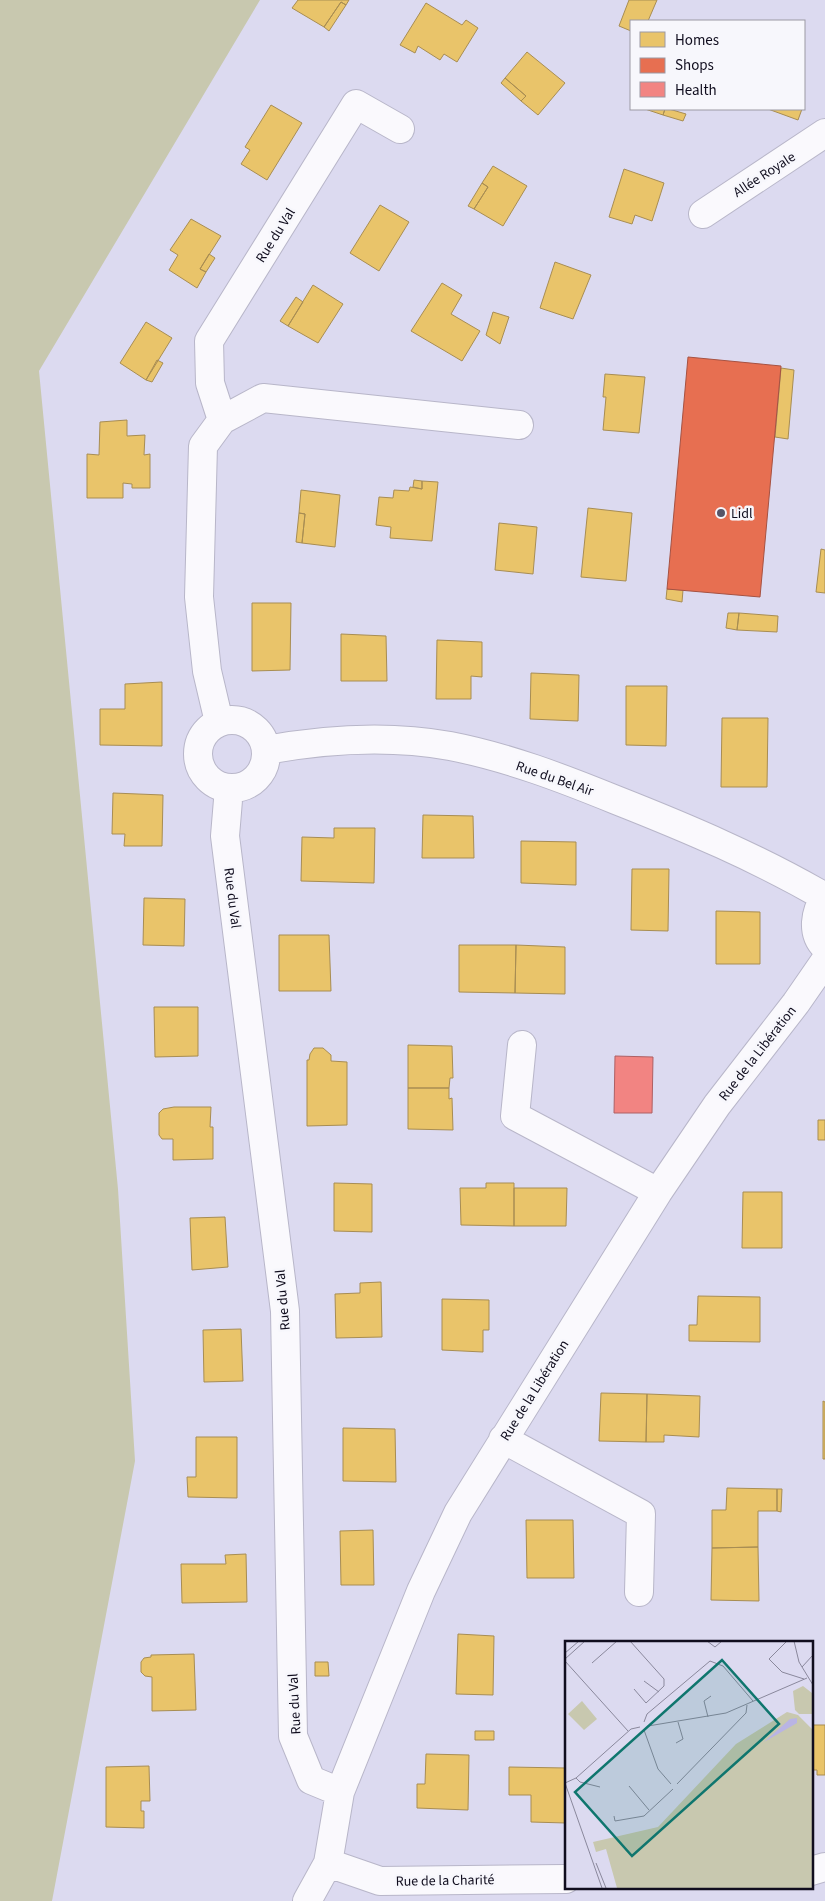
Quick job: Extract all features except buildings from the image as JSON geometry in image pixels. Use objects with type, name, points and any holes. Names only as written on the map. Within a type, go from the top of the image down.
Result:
[{"type":"street","name":"Rue du Val","points":[[222,420],[210,383],[209,340],[356,104],[400,128]]},
{"type":"street","name":"Allée Royale","points":[[703,214],[825,134]]},
{"type":"street","points":[[219,722],[207,671],[199,596],[203,446],[222,420],[263,398],[519,425]]},
{"type":"street","points":[[240,720],[249,724],[263,740],[266,750],[262,769],[256,777],[249,784],[229,788],[218,786],[208,779],[201,770],[198,760],[198,748],[202,737],[209,728],[219,722],[240,720]]},
{"type":"street","name":"Rue du Bel Air","points":[[266,750],[316,741],[403,741],[451,746],[546,772],[674,823],[776,869],[825,897]]},
{"type":"street","name":"Rue du Val","points":[[229,788],[225,836],[285,1311],[293,1736],[310,1780],[340,1792]]},
{"type":"street","points":[[825,897],[818,907],[815,920],[817,932],[825,947]]},
{"type":"street","name":"Rue de la Libération","points":[[307,1901],[328,1863],[340,1792],[421,1591],[458,1513],[658,1192],[717,1105],[825,961]]},
{"type":"street","points":[[522,1044],[514,1116],[658,1192]]},
{"type":"street","points":[[503,1439],[641,1514],[639,1592]]},
{"type":"street","name":"Rue de la Charité","points":[[328,1863],[380,1881],[565,1878]]},
{"type":"street","points":[[812,1870],[825,1867]]},
{"type":"green space","points":[[0,0],[260,0],[39,371],[118,1189],[135,1461],[52,1901],[0,1901]]},
{"type":"place","name":"Lidl","points":[[721,513]]}]
